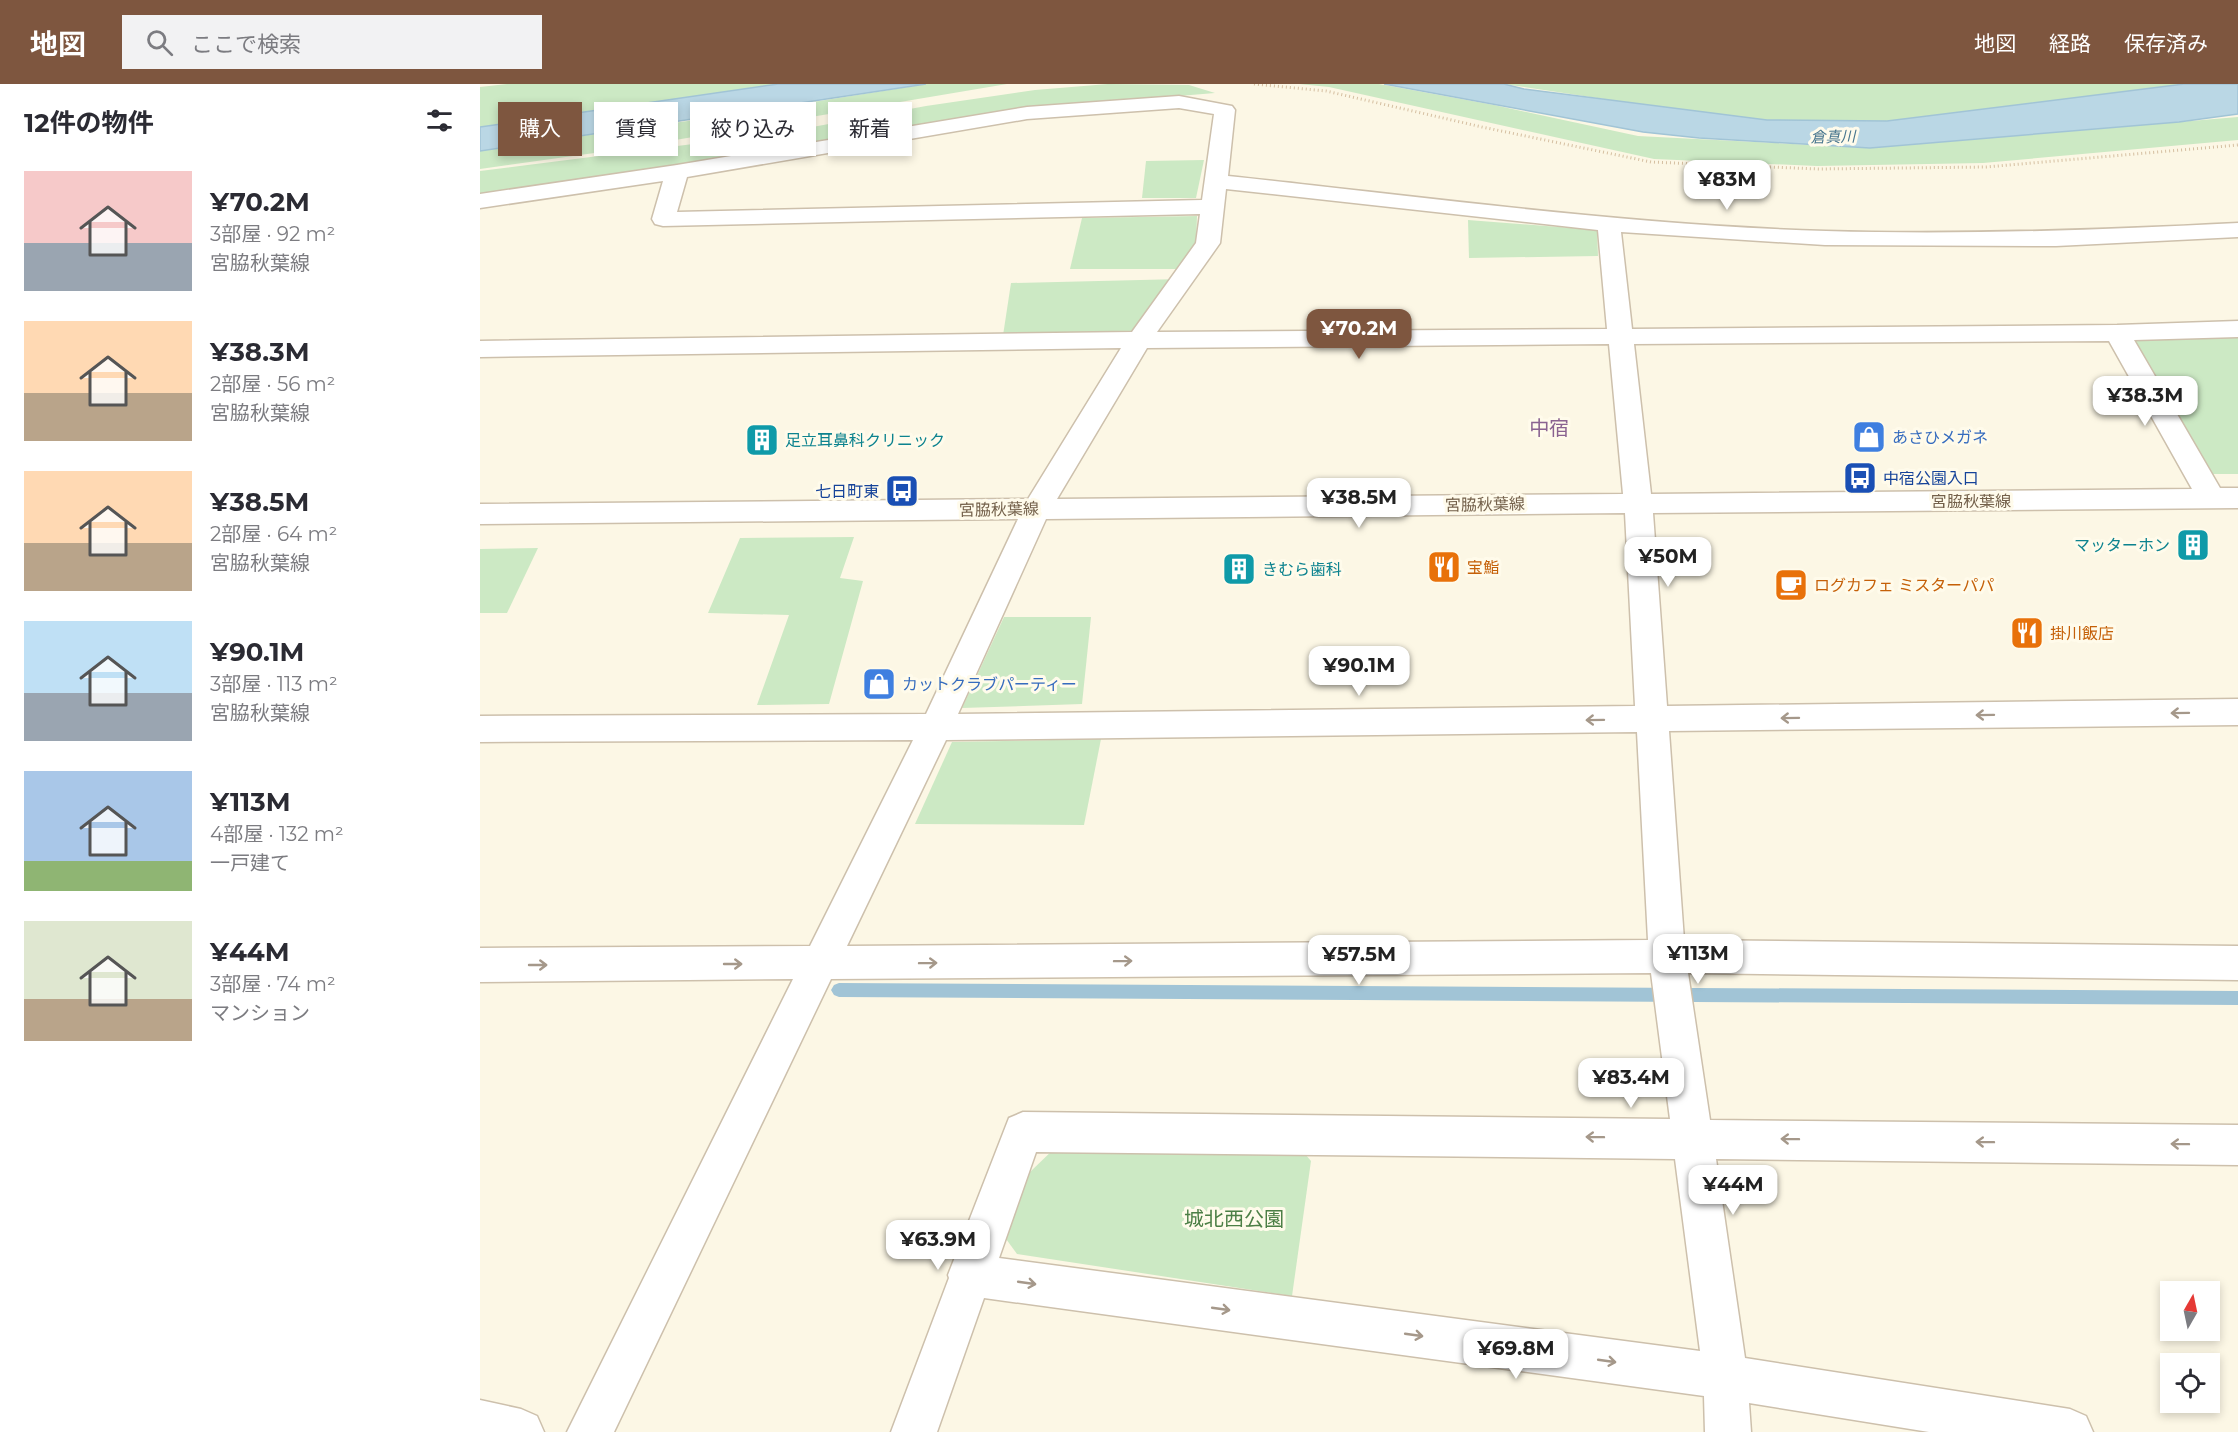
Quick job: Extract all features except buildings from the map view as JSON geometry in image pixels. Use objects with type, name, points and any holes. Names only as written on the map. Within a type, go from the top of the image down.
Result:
[{"type":"street","points":[[480,201],[677,172],[1027,113],[1179,102],[1224,110],[1209,243],[1139,340],[1037,508],[936,727],[590,1432]]},
{"type":"street","points":[[677,172],[663,219],[1214,194],[1825,238],[2056,239],[2238,230]]},
{"type":"street","points":[[1609,224],[1638,503],[1670,978],[1726,1377],[1728,1432]]},
{"type":"street","points":[[480,349],[1139,340],[2117,333],[2238,329]]},
{"type":"street","points":[[2117,333],[2225,499]]},
{"type":"street","name":"宮脇秋葉線","points":[[480,514],[2225,499]]},
{"type":"street","points":[[480,729],[936,727],[2238,712]]},
{"type":"street","points":[[480,965],[818,964],[1670,978],[2238,963]]},
{"type":"street","points":[[914,1432],[969,1275],[1023,1132],[2238,1145]]},
{"type":"street","points":[[969,1275],[1726,1377],[2070,1432]]},
{"type":"street","points":[[480,1423],[521,1432]]},
{"type":"path","points":[[1254,84],[1326,91],[1651,162],[1818,169],[1986,167],[2238,145]]},
{"type":"green space","points":[[507,84],[778,84],[656,102],[594,102],[594,111],[582,113],[582,102],[498,102],[498,125],[480,128],[480,87]]},
{"type":"green space","points":[[927,84],[1007,84],[900,102],[828,102],[828,114],[816,116],[816,102],[813,102]]},
{"type":"green space","points":[[1108,84],[1189,85],[1215,93],[1058,106],[912,129],[912,109],[1035,90]]},
{"type":"green space","points":[[1299,84],[1379,84],[1494,105],[1638,136],[1870,148],[2238,117],[2238,140],[1983,163],[1817,166],[1654,159],[1329,87]]},
{"type":"green space","points":[[1504,84],[2184,84],[1887,121],[1743,120]]},
{"type":"green space","points":[[690,121],[690,138],[678,140],[678,122]]},
{"type":"green space","points":[[828,124],[828,143],[816,145],[816,126]]},
{"type":"green space","points":[[594,134],[594,153],[582,155],[582,136]]},
{"type":"green space","points":[[690,144],[690,156],[747,156],[480,199],[480,171],[598,156],[678,156],[678,146]]},
{"type":"green space","points":[[498,147],[498,156],[573,156],[480,169],[480,150]]},
{"type":"green space","points":[[1204,160],[1196,198],[1142,198],[1146,161]]},
{"type":"green space","points":[[1197,216],[1196,245],[1176,269],[1070,269],[1082,218]]},
{"type":"green space","points":[[1468,220],[1597,230],[1598,256],[1469,258]]},
{"type":"green space","points":[[1182,279],[1139,340],[1002,342],[1011,283]]},
{"type":"green space","points":[[2238,333],[2238,474],[2204,474],[2125,338]]},
{"type":"green space","points":[[854,537],[840,578],[863,581],[829,704],[757,705],[789,615],[708,613],[740,538]]},
{"type":"green space","points":[[538,548],[507,613],[480,613],[480,549]]},
{"type":"green space","points":[[1004,617],[1091,617],[1082,704],[962,708]]},
{"type":"green space","points":[[1101,739],[1084,825],[915,824],[952,742]]},
{"type":"green space","name":"城北西公園","points":[[1057,1146],[1305,1154],[1311,1161],[1292,1296],[1017,1254],[1001,1232],[1030,1172]]},
{"type":"water","points":[[778,84],[926,84],[806,102],[690,102],[690,119],[678,121],[678,102],[653,102]]},
{"type":"water","name":"倉真川","points":[[1384,84],[1504,84],[1524,89],[1767,120],[1887,121],[2184,84],[2238,84],[2238,114],[2179,122],[1870,148],[1699,138],[1643,132]]},
{"type":"water","points":[[594,111],[594,134],[582,136],[582,112]]},
{"type":"water","points":[[498,124],[498,148],[480,151],[480,127]]},
{"type":"waterway","points":[[839,990],[2238,998]]},
{"type":"place","name":"あさひメガネ","points":[[1869,437]]},
{"type":"place","name":"足立耳鼻科クリニック","points":[[762,440]]},
{"type":"place","name":"中宿公園入口","points":[[1860,478]]},
{"type":"place","name":"七日町東","points":[[902,491]]},
{"type":"place","name":"マッターホン","points":[[2193,545]]},
{"type":"place","name":"宝鮨","points":[[1444,567]]},
{"type":"place","name":"きむら歯科","points":[[1239,569]]},
{"type":"place","name":"ログカフェ ミスターパパ","points":[[1791,585]]},
{"type":"place","name":"掛川飯店","points":[[2027,633]]},
{"type":"place","name":"カットクラブパーティー","points":[[879,684]]},
{"type":"district","name":"中宿","points":[[1549,428]]}]
